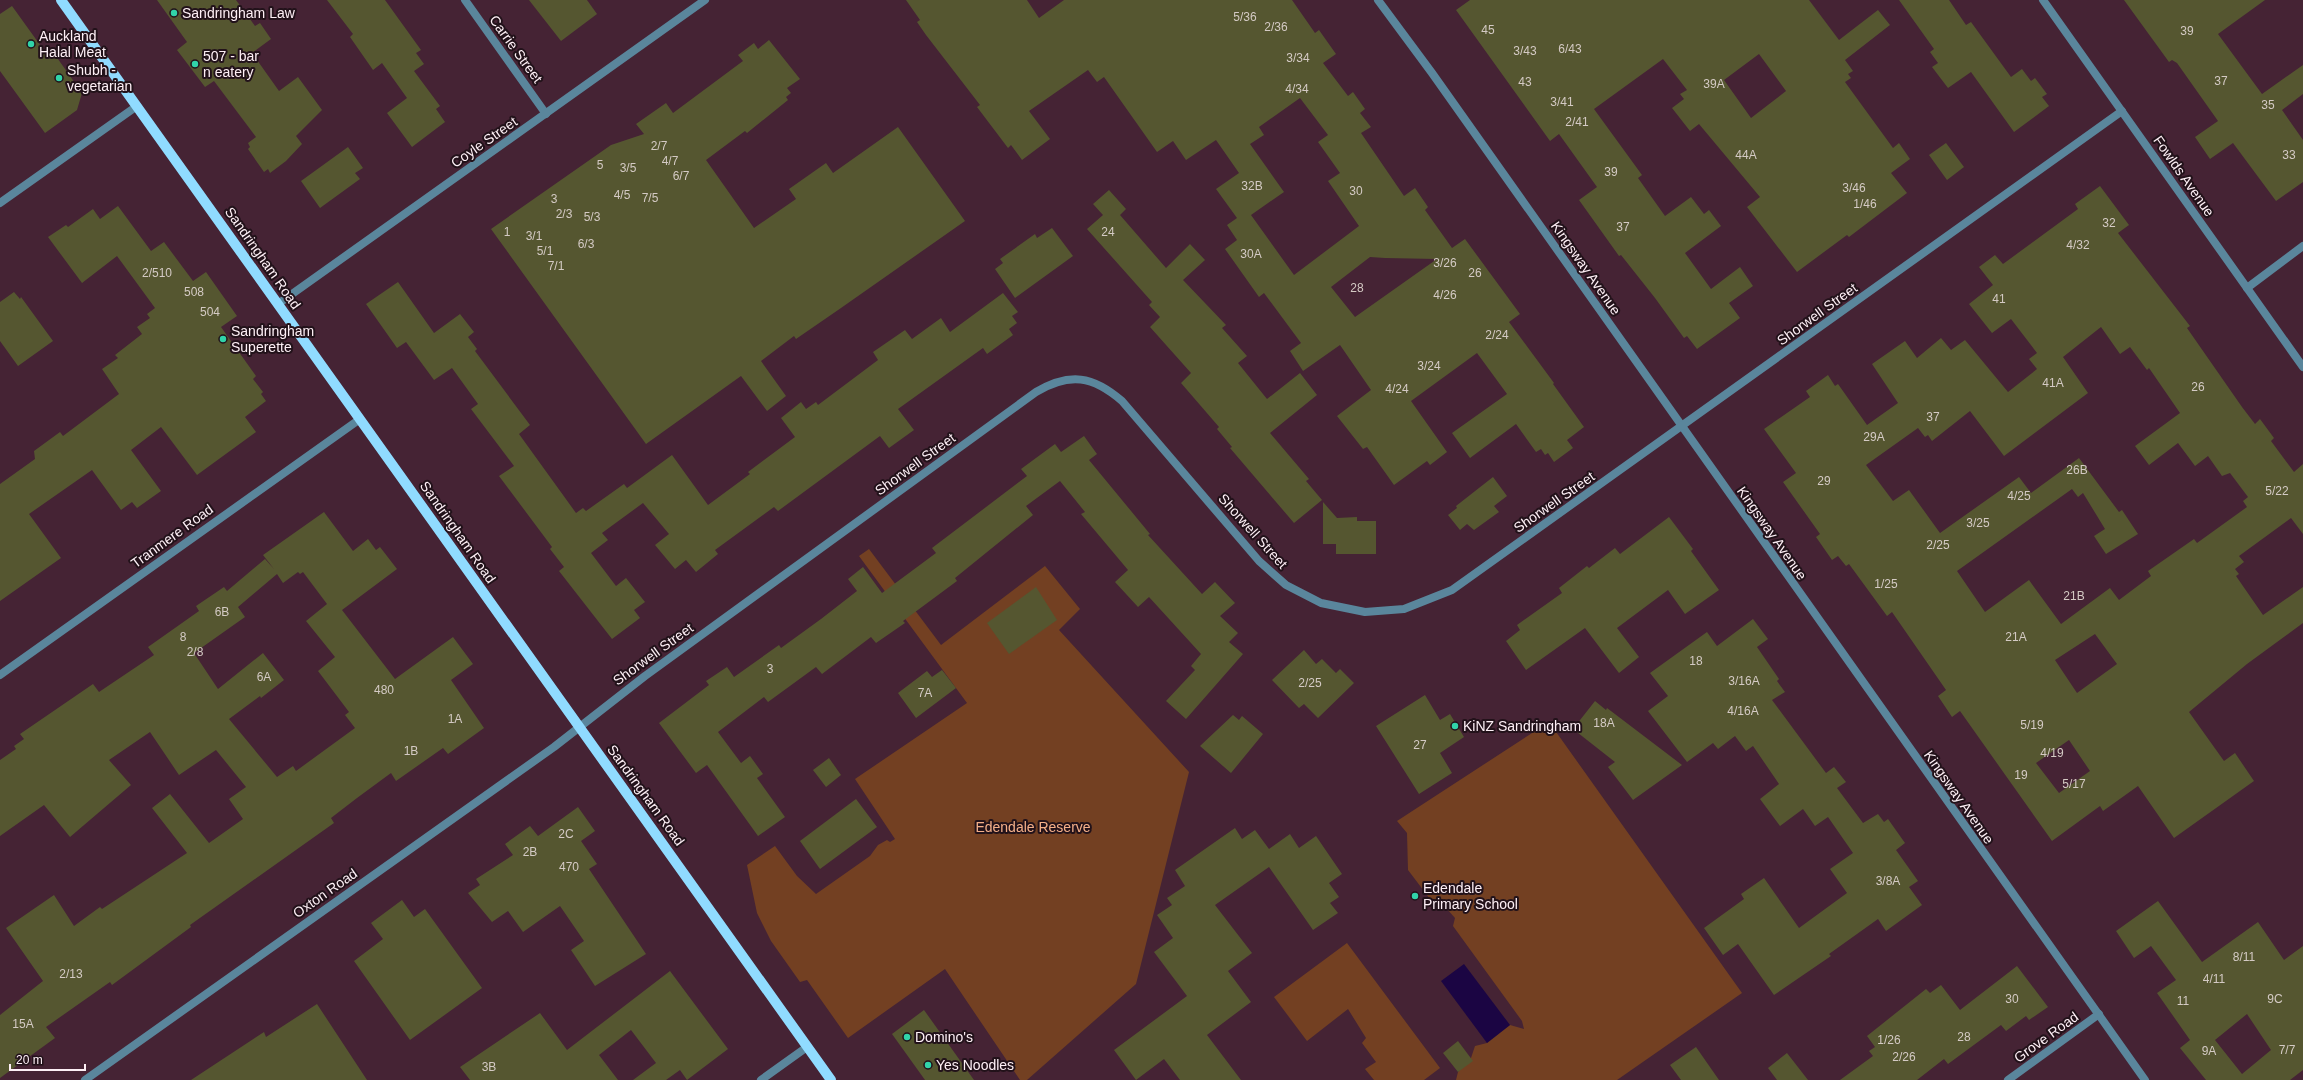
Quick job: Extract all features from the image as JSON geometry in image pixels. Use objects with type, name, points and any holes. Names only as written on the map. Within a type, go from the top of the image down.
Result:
[{"type":"main road","name":"Sandringham Road","points":[[61,0],[831,1080]]},
{"type":"street","name":"Carrie Street","points":[[464,0],[546,114]]},
{"type":"street","name":"Coyle Street","points":[[278,304],[705,0]]},
{"type":"street","name":"Kingsway Avenue","points":[[1378,0],[1432,73],[2145,1080]]},
{"type":"street","name":"Fowlds Avenue","points":[[2043,0],[2303,367]]},
{"type":"street","points":[[0,203],[137,106]]},
{"type":"street","name":"Shorwell Street","points":[[579,726],[645,676],[1036,392],[1053,382],[1072,378],[1089,380],[1108,389],[1122,402],[1272,574],[1286,585],[1321,603],[1366,612],[1404,608],[1452,590],[2122,111]]},
{"type":"street","points":[[2247,288],[2303,246]]},
{"type":"street","name":"Tranmere Road","points":[[0,675],[360,419]]},
{"type":"street","name":"Oxton Road","points":[[85,1080],[401,857],[554,746],[579,726]]},
{"type":"street","name":"Grove Road","points":[[2008,1080],[2099,1014]]},
{"type":"street","points":[[761,1080],[807,1047]]},
{"type":"green space","name":"Edendale Reserve","points":[[869,549],[941,645],[1045,566],[1080,609],[1059,630],[1189,772],[1136,984],[1027,1080],[1020,1080],[945,969],[848,1038],[807,980],[800,982],[771,941],[757,913],[747,865],[775,846],[797,876],[816,894],[870,856],[878,845],[887,840],[890,842],[895,839],[855,779],[967,703],[859,556]]},
{"type":"green space","points":[[1549,722],[1742,993],[1617,1080],[1456,1080],[1458,1072],[1471,1058],[1475,1046],[1487,1043],[1510,1025],[1524,1029],[1522,1021],[1453,926],[1455,918],[1439,900],[1430,899],[1408,870],[1407,833],[1397,821]]},
{"type":"green space","points":[[1347,943],[1440,1068],[1424,1080],[1374,1080],[1365,1069],[1376,1062],[1362,1043],[1366,1038],[1348,1009],[1307,1041],[1274,997]]},
{"type":"shaded area","points":[[1464,964],[1510,1025],[1487,1043],[1441,981]]},
{"type":"building","points":[[157,0],[236,0],[255,26],[260,23],[271,39],[252,53],[279,91],[298,77],[322,110],[296,136],[302,144],[286,161],[270,173],[268,169],[264,172],[248,149],[250,147],[248,143],[256,137],[214,81],[205,87],[177,50],[187,42]]},
{"type":"building","points":[[327,0],[385,0],[421,50],[416,53],[424,64],[414,71],[440,106],[436,109],[445,122],[412,147],[387,113],[407,98],[382,63],[373,70],[350,37],[353,34]]},
{"type":"building","points":[[529,0],[587,0],[597,14],[561,41]]},
{"type":"building","points":[[906,0],[1027,0],[1039,18],[1064,0],[1292,0],[1315,33],[1319,30],[1336,54],[1323,63],[1348,96],[1353,92],[1365,109],[1360,113],[1371,127],[1361,133],[1404,196],[1415,188],[1428,207],[1425,210],[1452,248],[1465,239],[1520,314],[1509,322],[1584,427],[1567,440],[1573,448],[1554,462],[1548,453],[1545,455],[1541,449],[1536,452],[1516,424],[1470,458],[1452,433],[1507,394],[1477,353],[1411,401],[1447,452],[1430,465],[1427,461],[1394,485],[1367,447],[1363,449],[1337,416],[1371,390],[1340,345],[1303,371],[1290,351],[1301,343],[1264,293],[1259,297],[1225,249],[1237,240],[1227,225],[1237,218],[1216,189],[1239,173],[1216,140],[1186,160],[1173,141],[1157,152],[1104,77],[1097,82],[1088,70],[1029,111],[1050,139],[1022,160],[1011,145],[1008,148],[977,107],[980,105],[917,22],[920,20]],"holes":[[[1300,98],[1328,135],[1318,142],[1340,173],[1328,181],[1359,226],[1294,275],[1251,215],[1284,192],[1250,144],[1264,135],[1259,127]],[[1370,257],[1385,258],[1437,259],[1355,317],[1331,287]]]},
{"type":"building","points":[[1470,0],[1809,0],[1839,40],[1878,10],[1890,25],[1845,60],[1853,71],[1848,74],[1851,78],[1845,82],[1893,148],[1899,143],[1910,159],[1891,173],[1907,193],[1849,237],[1847,235],[1797,272],[1747,207],[1760,197],[1699,124],[1690,131],[1672,108],[1684,99],[1680,94],[1687,90],[1663,59],[1594,109],[1642,175],[1638,178],[1665,216],[1691,197],[1704,214],[1709,210],[1721,226],[1685,253],[1711,289],[1740,267],[1753,286],[1729,303],[1740,318],[1697,349],[1687,336],[1684,338],[1621,255],[1619,256],[1579,200],[1597,187],[1559,134],[1550,141],[1456,10]],"holes":[[[1759,54],[1786,91],[1751,118],[1724,80]]]},
{"type":"building","points":[[1899,0],[1949,0],[1966,25],[1971,22],[2011,77],[2022,69],[2031,81],[2035,78],[2047,94],[2042,97],[2049,106],[2014,132],[1971,72],[1948,88],[1932,67],[1938,63],[1930,52],[1934,49]]},
{"type":"building","points":[[2124,0],[2265,0],[2218,34],[2262,94],[2303,65],[2303,94],[2282,110],[2303,140],[2303,182],[2276,201],[2233,143],[2210,159],[2195,137],[2218,121],[2177,63],[2172,60],[2169,62]]},
{"type":"building","points":[[12,6],[48,56],[53,52],[82,93],[77,110],[45,133],[0,71],[0,14]]},
{"type":"building","points":[[769,40],[800,79],[787,88],[791,93],[786,97],[788,100],[747,133],[745,131],[706,160],[754,228],[796,199],[789,189],[826,163],[833,173],[898,127],[965,221],[796,339],[794,336],[761,361],[786,396],[767,411],[741,376],[646,444],[491,229],[611,145],[644,134],[636,124],[666,103],[673,113],[743,61],[738,55],[754,43],[758,49]]},
{"type":"building","points":[[1946,143],[1964,167],[1947,180],[1929,155]]},
{"type":"building","points":[[348,147],[363,168],[355,173],[360,179],[320,208],[301,181]]},
{"type":"building","points":[[2100,186],[2129,225],[2118,233],[2190,326],[2187,328],[2242,407],[2255,424],[2260,419],[2274,438],[2271,441],[2294,472],[2303,464],[2303,534],[2291,518],[2239,556],[2244,562],[2235,569],[2239,574],[2236,576],[2263,615],[2303,587],[2303,623],[2247,664],[2189,712],[2224,761],[2235,753],[2254,781],[2174,838],[2138,786],[2103,811],[2100,806],[2052,841],[1960,711],[1952,717],[1938,696],[1946,690],[1892,612],[1887,616],[1849,564],[1846,566],[1838,556],[1832,560],[1816,537],[1820,534],[1783,482],[1796,473],[1764,429],[1810,397],[1806,391],[1828,375],[1835,386],[1838,384],[1867,425],[1898,403],[1872,364],[1905,341],[1917,358],[1941,338],[1951,350],[1965,340],[2008,392],[2037,369],[2029,359],[2037,353],[2011,319],[1992,333],[1969,304],[1993,285],[1979,267],[1995,255],[2003,264],[2078,209],[2075,204]],"holes":[[[2101,327],[2120,354],[2130,347],[2147,370],[2149,368],[2180,413],[2135,446],[2149,465],[2178,443],[2195,466],[2208,456],[2222,476],[2230,473],[2248,497],[2243,501],[2247,507],[2197,543],[2194,539],[2148,571],[2151,576],[2119,600],[2110,588],[2061,624],[2029,580],[1985,612],[1957,571],[2072,489],[2078,497],[2083,493],[2105,529],[2094,536],[2106,554],[2138,534],[2122,510],[2119,512],[2079,458],[2031,493],[2019,477],[1940,533],[1909,490],[1893,501],[1866,465],[1918,428],[1925,437],[1928,435],[1932,441],[1970,411],[2004,456],[2088,393],[2063,357]],[[2095,634],[2117,664],[2077,693],[2055,660]],[[2069,740],[2090,771],[2059,793],[2036,763]]]},
{"type":"building","points":[[1109,190],[1126,209],[1120,215],[1166,268],[1190,244],[1205,260],[1183,280],[1226,325],[1222,328],[1247,356],[1238,363],[1267,399],[1300,373],[1317,395],[1270,433],[1309,479],[1306,481],[1322,500],[1294,523],[1230,448],[1232,447],[1217,429],[1219,427],[1181,383],[1191,373],[1150,327],[1160,317],[1149,305],[1152,302],[1087,229],[1103,215],[1093,204]]},
{"type":"building","points":[[118,206],[151,251],[164,242],[193,281],[206,272],[237,316],[221,327],[256,376],[253,379],[263,392],[261,394],[266,401],[245,417],[256,432],[197,475],[161,427],[131,450],[161,491],[137,508],[132,502],[121,510],[92,470],[29,514],[61,558],[0,601],[0,484],[35,459],[34,451],[60,432],[63,436],[119,394],[102,369],[118,358],[115,355],[142,334],[137,327],[150,318],[147,314],[155,308],[117,256],[82,283],[48,237],[66,225],[68,227],[93,209],[100,219]]},
{"type":"building","points":[[1052,228],[1073,256],[1015,298],[995,269],[1003,263],[1000,259],[1035,234],[1037,238]]},
{"type":"building","points":[[398,282],[434,333],[460,314],[474,332],[468,337],[477,349],[475,351],[530,425],[519,434],[576,513],[583,508],[586,511],[624,484],[627,488],[672,455],[708,505],[750,474],[748,472],[795,437],[781,418],[801,402],[806,409],[816,402],[818,405],[878,360],[873,352],[905,330],[912,339],[941,318],[950,332],[1003,293],[1018,312],[1012,316],[1017,323],[1009,329],[1013,335],[987,354],[983,348],[898,409],[914,430],[889,448],[880,436],[778,511],[774,507],[715,550],[718,554],[696,572],[686,560],[675,569],[655,545],[669,534],[643,503],[602,533],[608,540],[591,553],[616,586],[626,578],[645,602],[634,610],[640,618],[612,639],[559,571],[564,567],[550,549],[552,547],[499,476],[514,466],[471,409],[478,404],[452,368],[434,380],[406,342],[397,348],[366,304]]},
{"type":"building","points":[[14,292],[20,299],[21,297],[53,341],[18,366],[0,341],[0,302]]},
{"type":"building","points":[[1084,436],[1097,454],[1089,460],[1150,534],[1148,535],[1202,594],[1215,582],[1235,603],[1220,616],[1238,633],[1229,642],[1243,654],[1186,719],[1166,701],[1195,670],[1191,666],[1201,654],[1149,597],[1138,607],[1115,582],[1128,570],[1081,514],[1085,512],[1060,481],[1026,506],[1033,515],[955,578],[957,581],[903,621],[905,623],[876,643],[871,637],[822,674],[816,667],[768,702],[764,697],[718,732],[741,763],[750,756],[763,774],[757,778],[785,817],[758,836],[707,765],[696,773],[659,723],[709,685],[706,681],[727,667],[734,677],[779,645],[781,648],[821,619],[857,591],[848,579],[863,567],[882,593],[936,553],[932,548],[1027,476],[1021,469],[1055,444],[1061,452]]},
{"type":"building","points":[[1493,477],[1507,496],[1494,506],[1499,512],[1474,530],[1467,524],[1460,530],[1448,515],[1457,508],[1456,506]]},
{"type":"building","points":[[1323,502],[1337,518],[1357,517],[1357,521],[1376,521],[1376,554],[1336,554],[1336,544],[1323,544]]},
{"type":"building","points":[[324,512],[353,551],[368,539],[376,550],[380,547],[397,569],[342,610],[395,679],[453,637],[473,664],[451,680],[484,728],[448,754],[443,748],[396,781],[391,773],[331,818],[334,823],[190,925],[191,927],[112,985],[110,982],[46,1027],[55,1038],[0,1078],[0,1015],[43,981],[6,928],[54,895],[74,926],[100,907],[102,909],[187,853],[152,808],[170,794],[209,843],[243,819],[229,799],[246,787],[216,750],[179,775],[150,732],[109,760],[131,785],[70,837],[44,805],[0,836],[0,760],[16,749],[14,746],[24,739],[20,734],[93,684],[99,692],[154,655],[148,647],[199,611],[196,606],[224,587],[227,591],[265,559],[274,569],[263,555]],"holes":[[[298,572],[300,574],[303,572],[327,604],[306,621],[335,657],[318,671],[349,712],[345,715],[355,728],[296,771],[293,766],[277,777],[229,719],[260,696],[261,698],[284,680],[263,653],[218,689],[194,653],[245,617],[238,607],[277,574],[283,583]]]},
{"type":"building","points":[[1669,517],[1693,549],[1691,551],[1719,590],[1685,614],[1668,590],[1617,628],[1639,657],[1619,673],[1585,628],[1526,670],[1506,641],[1520,630],[1517,625],[1562,593],[1559,588],[1587,566],[1589,568],[1615,548],[1620,554]]},
{"type":"building","points":[[1036,587],[1057,620],[1009,654],[987,623]]},
{"type":"building","points":[[1753,619],[1768,639],[1757,647],[1779,679],[1777,681],[1785,692],[1772,700],[1826,773],[1834,767],[1846,782],[1837,788],[1863,823],[1878,814],[1884,822],[1888,819],[1905,843],[1896,850],[1918,881],[1909,887],[1922,905],[1886,931],[1878,919],[1829,954],[1831,956],[1774,995],[1738,944],[1723,955],[1704,928],[1744,899],[1741,894],[1764,878],[1799,928],[1847,893],[1830,869],[1853,853],[1828,817],[1815,826],[1803,809],[1780,826],[1760,799],[1779,784],[1753,746],[1746,751],[1735,736],[1718,749],[1713,743],[1687,762],[1648,711],[1668,696],[1650,673],[1707,632],[1717,646]]},
{"type":"building","points":[[1304,650],[1316,664],[1322,659],[1336,673],[1340,669],[1354,683],[1318,718],[1304,704],[1299,708],[1272,680]]},
{"type":"building","points":[[942,670],[956,688],[916,718],[898,693],[927,671],[932,677]]},
{"type":"building","points":[[1425,695],[1440,720],[1450,714],[1464,737],[1440,753],[1452,773],[1419,794],[1376,726]]},
{"type":"building","points":[[1595,701],[1606,710],[1607,708],[1682,765],[1633,800],[1608,767],[1615,762],[1573,729]]},
{"type":"building","points":[[1233,715],[1239,720],[1242,716],[1263,734],[1231,773],[1200,746]]},
{"type":"building","points":[[829,758],[841,775],[826,787],[813,770]]},
{"type":"building","points":[[856,799],[877,827],[820,869],[800,841]]},
{"type":"building","points":[[578,807],[595,831],[581,841],[597,864],[589,869],[646,954],[595,986],[571,950],[584,941],[560,906],[523,932],[508,911],[492,922],[468,893],[480,885],[476,879],[513,855],[505,844],[530,826],[538,836]]},
{"type":"building","points":[[1235,828],[1242,839],[1255,830],[1269,849],[1290,834],[1299,848],[1316,836],[1342,874],[1329,883],[1339,897],[1330,903],[1338,913],[1313,930],[1269,867],[1215,905],[1252,953],[1228,971],[1251,1002],[1207,1035],[1241,1080],[1180,1080],[1164,1059],[1136,1080],[1114,1050],[1187,996],[1154,952],[1173,938],[1157,915],[1172,905],[1167,898],[1185,886],[1175,870]]},
{"type":"building","points":[[402,900],[414,917],[425,909],[482,988],[410,1040],[354,961],[383,939],[371,923]]},
{"type":"building","points":[[2158,901],[2202,962],[2258,922],[2284,960],[2303,946],[2303,1070],[2290,1080],[2206,1080],[2180,1048],[2190,1040],[2157,993],[2176,980],[2151,946],[2134,958],[2116,931]],"holes":[[[2247,1014],[2271,1050],[2242,1074],[2215,1040]]]},
{"type":"building","points":[[2017,966],[2048,1007],[2029,1020],[2026,1016],[2006,1031],[2001,1025],[1948,1064],[1944,1059],[1917,1080],[1840,1080],[1873,1056],[1869,1051],[1875,1047],[1867,1036],[1926,989],[1930,993],[1941,985],[1960,1010]]},
{"type":"building","points":[[670,971],[728,1049],[687,1080],[680,1070],[666,1080],[633,1080],[656,1063],[631,1030],[599,1055],[618,1080],[470,1080],[460,1067],[540,1013],[567,1050]]},
{"type":"building","points":[[317,1004],[367,1080],[191,1080],[264,1032],[266,1037]]},
{"type":"building","points":[[924,1010],[974,1080],[925,1080],[892,1034]]},
{"type":"building","points":[[1458,1041],[1473,1061],[1458,1072],[1443,1053]]},
{"type":"building","points":[[1696,1047],[1719,1080],[1681,1080],[1670,1065]]},
{"type":"building","points":[[1787,1053],[1808,1080],[1777,1080],[1768,1068]]},
{"type":"place","name":"Sandringham Law","points":[[174,13]]},
{"type":"place","name":"Auckland Halal Meat","points":[[31,44]]},
{"type":"place","name":"507 - bar n eatery","points":[[195,64]]},
{"type":"place","name":"Shubh - vegetarian","points":[[59,78]]},
{"type":"place","name":"Sandringham Superette","points":[[223,339]]},
{"type":"place","name":"KiNZ Sandringham","points":[[1455,726]]},
{"type":"place","name":"Edendale Primary School","points":[[1415,896]]},
{"type":"place","name":"Domino's","points":[[907,1037]]},
{"type":"place","name":"Yes Noodles","points":[[928,1065]]}]
